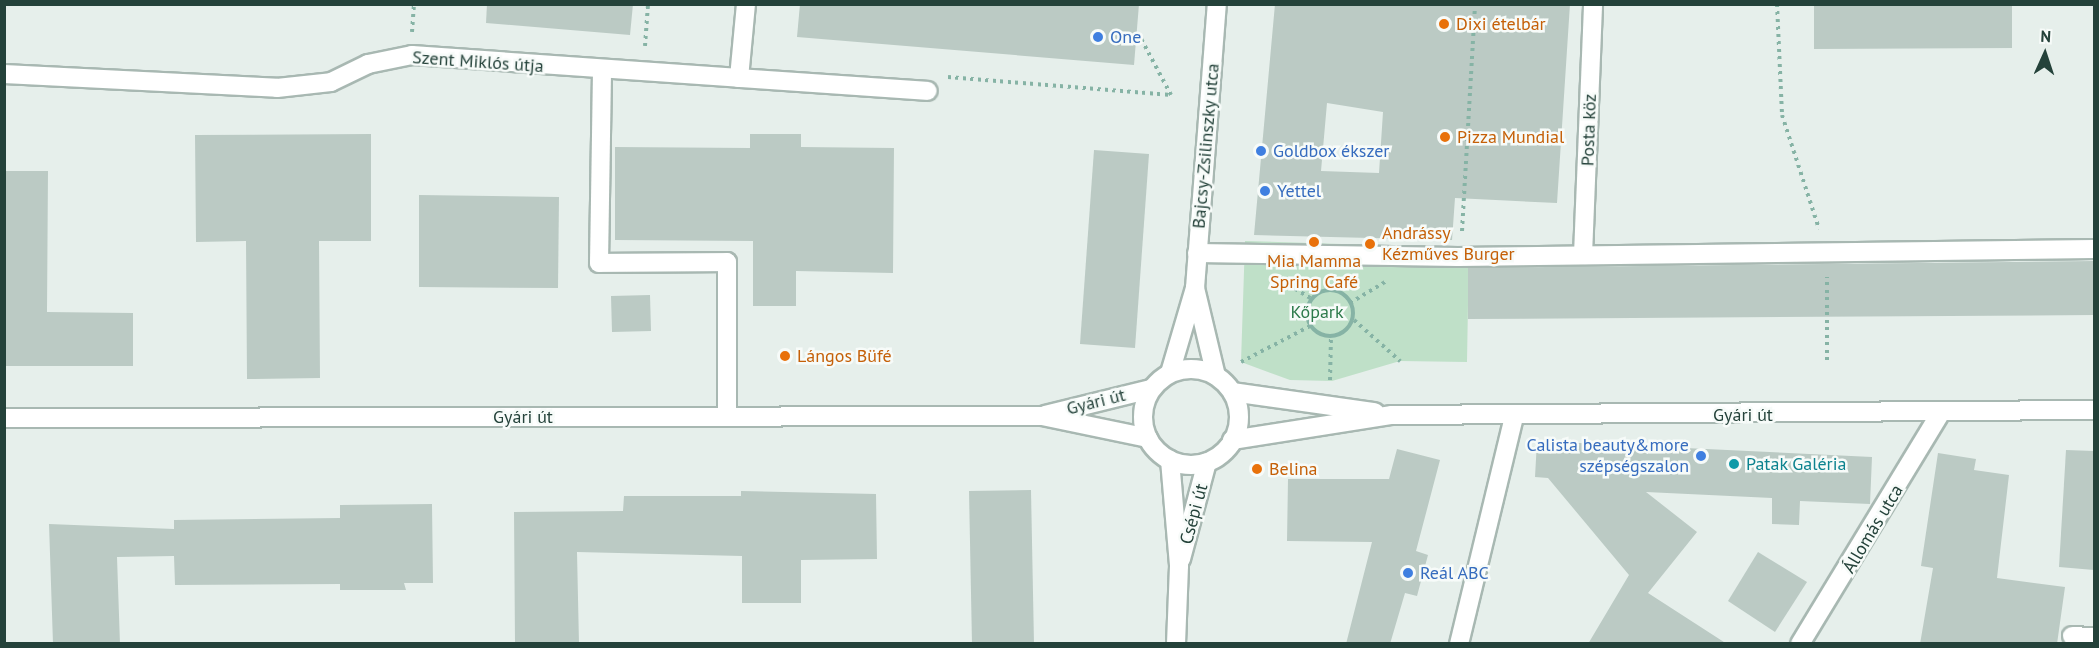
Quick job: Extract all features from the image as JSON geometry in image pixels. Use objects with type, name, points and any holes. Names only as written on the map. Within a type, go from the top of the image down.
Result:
[{"type":"street","points":[[739,78],[746,4]]},
{"type":"street","name":"Bajcsy-Zsilinszky utca","points":[[1170,373],[1195,288],[1217,4]]},
{"type":"street","name":"Posta köz","points":[[1583,255],[1593,4]]},
{"type":"street","name":"Szent Miklós útja","points":[[4,74],[277,88],[331,82],[368,64],[411,55],[602,72],[934,84]]},
{"type":"street","points":[[602,72],[599,263],[727,262],[727,417]]},
{"type":"street","points":[[1197,253],[1583,255],[2094,249]]},
{"type":"street","name":"Bajcsy-Zsilinszky utca","points":[[1195,288],[1216,376]]},
{"type":"street","points":[[1186,369],[1216,376],[1232,392],[1238,416],[1232,440],[1207,462],[1170,460],[1148,438],[1143,413],[1151,389],[1170,373],[1186,369]]},
{"type":"street","name":"Gyári út","points":[[1042,416],[1151,389]]},
{"type":"street","name":"Gyári út","points":[[1232,392],[1392,415],[1514,416],[2094,410]]},
{"type":"street","name":"Állomás utca","points":[[1800,644],[1941,412]]},
{"type":"street","name":"Gyári út","points":[[1232,440],[1392,415]]},
{"type":"street","name":"Gyári út","points":[[4,418],[1042,416],[1148,438]]},
{"type":"street","points":[[1459,644],[1514,416]]},
{"type":"street","name":"Csépi út","points":[[1170,460],[1179,566],[1176,644]]},
{"type":"street","name":"Csépi út","points":[[1179,566],[1207,462]]},
{"type":"street","points":[[2072,636],[2094,637]]},
{"type":"path","points":[[412,32],[414,4]]},
{"type":"path","points":[[645,48],[648,4]]},
{"type":"path","points":[[1462,235],[1475,4]]},
{"type":"path","points":[[1777,4],[1782,115],[1827,252],[1827,360]]},
{"type":"path","points":[[934,84],[1171,95],[1137,31]]},
{"type":"path","points":[[1353,319],[1344,333],[1331,336],[1312,325],[1307,304],[1330,291],[1350,303],[1353,319],[1400,362]]},
{"type":"path","points":[[1241,362],[1312,325]]},
{"type":"path","points":[[1330,382],[1331,336]]},
{"type":"green space","name":"Kőpark","points":[[1245,241],[1469,248],[1467,362],[1400,361],[1332,381],[1290,380],[1241,362]]},
{"type":"building","points":[[487,4],[633,4],[630,35],[486,23]]},
{"type":"building","points":[[800,4],[1139,4],[1134,65],[797,37]]},
{"type":"building","points":[[1275,4],[1570,4],[1557,203],[1455,198],[1452,240],[1254,235]],"holes":[[[1327,103],[1383,112],[1379,173],[1321,171]]]},
{"type":"building","points":[[1814,4],[2012,4],[2012,48],[1814,49]]},
{"type":"building","points":[[371,134],[371,241],[319,241],[320,378],[247,379],[246,241],[196,242],[195,135]]},
{"type":"building","points":[[750,134],[801,134],[801,147],[894,148],[893,273],[796,271],[796,306],[753,306],[753,241],[615,240],[615,147],[750,148]]},
{"type":"building","points":[[1094,150],[1149,154],[1135,348],[1080,344]]},
{"type":"building","points":[[4,171],[48,171],[47,312],[133,313],[133,366],[4,366]]},
{"type":"building","points":[[419,195],[559,197],[558,288],[419,287]]},
{"type":"building","points":[[2094,261],[2094,315],[1468,319],[1468,268]]},
{"type":"building","points":[[650,295],[651,331],[612,332],[611,296]]},
{"type":"building","points":[[1537,441],[1872,457],[1870,504],[1800,501],[1799,525],[1772,524],[1772,498],[1646,492],[1697,532],[1648,593],[1727,644],[1588,644],[1629,575],[1548,478],[1535,477]]},
{"type":"building","points":[[1397,449],[1440,460],[1416,551],[1428,555],[1417,596],[1405,593],[1390,644],[1346,644],[1372,542],[1287,541],[1288,479],[1389,479]]},
{"type":"building","points":[[2066,450],[2094,451],[2094,570],[2059,567]]},
{"type":"building","points":[[1938,453],[1976,459],[1974,470],[2009,475],[1997,578],[2065,587],[2057,644],[1920,644],[1933,568],[1921,566]]},
{"type":"building","points":[[1031,490],[1034,644],[972,644],[969,491]]},
{"type":"building","points":[[741,491],[876,494],[877,559],[801,560],[801,603],[742,603],[742,556],[577,552],[579,644],[515,644],[514,512],[623,511],[624,496],[741,496]]},
{"type":"building","points":[[432,504],[433,583],[404,583],[406,590],[340,590],[340,584],[175,585],[174,556],[117,557],[120,644],[53,644],[49,524],[174,529],[174,520],[340,518],[340,505]]},
{"type":"building","points":[[1758,552],[1807,582],[1775,632],[1728,601]]},
{"type":"place","name":"Dixi ételbár","points":[[1444,24]]},
{"type":"place","name":"One","points":[[1098,37]]},
{"type":"place","name":"Pizza Mundial","points":[[1445,137]]},
{"type":"place","name":"Goldbox ékszer","points":[[1261,151]]},
{"type":"place","name":"Yettel","points":[[1265,191]]},
{"type":"place","name":"Mia Mamma Spring Café","points":[[1314,242]]},
{"type":"place","name":"Andrássy Kézműves Burger","points":[[1370,244]]},
{"type":"place","name":"Lángos Büfé","points":[[785,356]]},
{"type":"place","name":"Calista beauty&more szépségszalon","points":[[1701,456]]},
{"type":"place","name":"Patak Galéria","points":[[1734,464]]},
{"type":"place","name":"Belina","points":[[1257,469]]},
{"type":"place","name":"Reál ABC","points":[[1408,573]]}]
